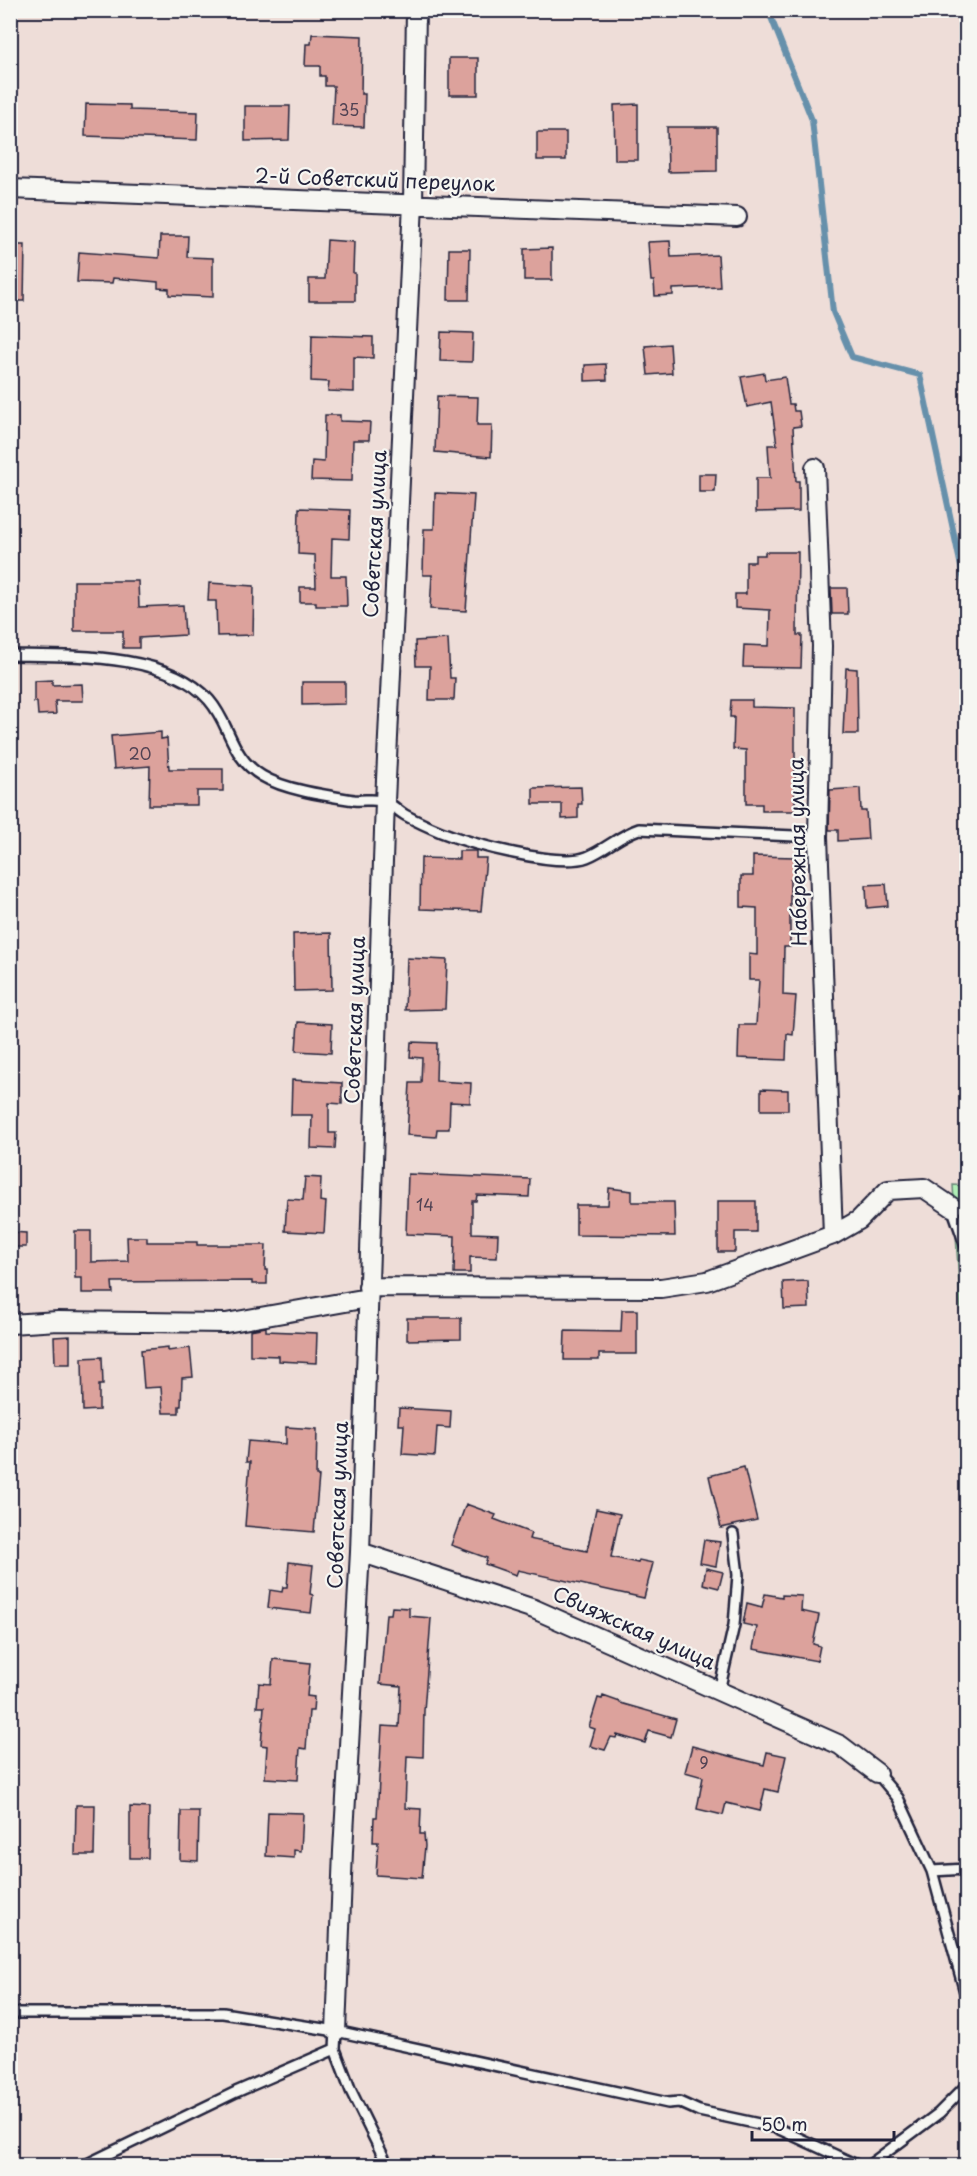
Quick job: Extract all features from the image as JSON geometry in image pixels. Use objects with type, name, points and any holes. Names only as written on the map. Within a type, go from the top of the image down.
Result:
[{"type":"street","name":"Советская улица","points":[[336,2031],[343,1851],[360,1552],[385,801],[413,203],[416,10]]},
{"type":"street","name":"2-й Советский переулок","points":[[10,189],[737,217]]},
{"type":"street","name":"Набережная улица","points":[[815,468],[822,646],[818,837],[833,1235]]},
{"type":"street","points":[[10,1324],[58,1321],[226,1323],[368,1292],[661,1288],[707,1281],[833,1235],[859,1220],[888,1190],[924,1188],[959,1207]]},
{"type":"street","name":"Свияжская улица","points":[[360,1552],[534,1609],[840,1745],[877,1773]]},
{"type":"lane","points":[[10,655],[104,658],[155,668],[190,684],[208,699],[219,714],[237,753],[249,767],[264,778],[327,795],[356,800],[385,801],[405,815],[443,833],[492,847],[568,861],[588,856],[627,833],[639,829],[818,837]]},
{"type":"lane","points":[[959,1207],[966,1247]]},
{"type":"lane","points":[[719,1691],[735,1615],[738,1575],[733,1534]]},
{"type":"lane","points":[[877,1773],[898,1798],[932,1871],[966,1995]]},
{"type":"lane","points":[[932,1871],[966,1869]]},
{"type":"lane","points":[[10,2013],[223,2013],[336,2031],[668,2103],[679,2102],[699,2111],[777,2128],[859,2166]]},
{"type":"lane","points":[[336,2031],[335,2049],[351,2091],[388,2166]]},
{"type":"lane","points":[[83,2166],[236,2092],[335,2049]]},
{"type":"lane","points":[[868,2166],[939,2113],[966,2086]]},
{"type":"green space","points":[[953,1185],[966,1186],[966,1400]]},
{"type":"building","points":[[312,34],[362,36],[361,94],[365,94],[364,127],[332,126],[334,86],[325,86],[325,76],[320,76],[320,66],[305,66],[306,44],[311,44]]},
{"type":"building","points":[[449,58],[478,58],[478,95],[449,95]]},
{"type":"building","points":[[86,104],[130,105],[130,110],[198,112],[197,140],[85,136]]},
{"type":"building","points":[[638,104],[638,160],[615,160],[614,105]]},
{"type":"building","points":[[245,106],[290,106],[289,140],[245,141]]},
{"type":"building","points":[[667,127],[717,127],[717,171],[668,172]]},
{"type":"building","points":[[537,132],[566,132],[566,160],[537,160]]},
{"type":"building","points":[[160,236],[188,236],[187,257],[213,258],[213,297],[169,295],[169,289],[158,288],[158,282],[113,278],[112,283],[77,282],[79,252],[159,258]]},
{"type":"building","points":[[327,240],[354,242],[355,301],[309,301],[309,279],[325,279]]},
{"type":"building","points":[[670,241],[671,257],[718,255],[720,287],[673,289],[673,295],[655,296],[654,281],[651,281],[648,242]]},
{"type":"building","points":[[10,245],[25,245],[24,301],[10,301]]},
{"type":"building","points":[[552,248],[552,280],[524,280],[524,249]]},
{"type":"building","points":[[449,249],[470,249],[469,300],[448,300]]},
{"type":"building","points":[[441,332],[473,333],[472,362],[440,361]]},
{"type":"building","points":[[312,335],[373,337],[373,358],[354,357],[354,392],[328,391],[329,382],[311,381]]},
{"type":"building","points":[[670,344],[672,373],[648,375],[645,346]]},
{"type":"building","points":[[606,364],[607,380],[585,381],[585,365]]},
{"type":"building","points":[[764,373],[765,380],[785,377],[789,404],[793,404],[794,411],[799,411],[801,426],[793,427],[796,481],[799,481],[799,511],[756,512],[756,478],[770,478],[768,445],[777,445],[771,402],[747,407],[741,377]]},
{"type":"building","points":[[437,396],[478,397],[477,425],[492,425],[491,457],[435,452]]},
{"type":"building","points":[[325,415],[340,415],[340,421],[370,422],[369,440],[353,440],[352,481],[311,480],[312,461],[324,462]]},
{"type":"building","points":[[699,474],[716,474],[715,492],[699,492]]},
{"type":"building","points":[[435,493],[474,495],[466,611],[430,609],[432,575],[423,575],[424,529],[434,529]]},
{"type":"building","points":[[299,508],[350,510],[349,539],[332,538],[331,576],[346,576],[347,606],[316,606],[316,602],[300,602],[300,587],[316,587],[315,555],[298,554]]},
{"type":"building","points":[[765,552],[798,552],[797,635],[802,635],[801,668],[743,667],[744,645],[769,646],[770,610],[735,608],[735,594],[746,594],[746,562],[755,562],[755,555],[765,555]]},
{"type":"building","points":[[74,581],[138,581],[139,607],[183,605],[185,635],[139,638],[139,648],[123,648],[123,631],[74,631]]},
{"type":"building","points":[[209,583],[254,586],[253,635],[217,636],[216,601],[208,601]]},
{"type":"building","points":[[831,588],[847,588],[848,614],[832,614]]},
{"type":"building","points":[[448,639],[450,678],[455,678],[454,700],[429,700],[430,666],[416,666],[415,641]]},
{"type":"building","points":[[846,668],[857,669],[858,734],[843,734]]},
{"type":"building","points":[[52,680],[52,685],[82,684],[83,701],[55,701],[56,714],[38,715],[37,702],[34,702],[34,681]]},
{"type":"building","points":[[302,682],[345,682],[345,704],[302,705]]},
{"type":"building","points":[[731,700],[752,700],[752,707],[795,708],[795,811],[762,811],[762,804],[746,804],[746,750],[733,749],[734,717],[730,717]]},
{"type":"building","points":[[161,732],[161,739],[167,738],[169,769],[223,769],[223,791],[197,791],[197,805],[149,805],[150,766],[114,769],[111,736]]},
{"type":"building","points":[[581,787],[582,804],[578,804],[578,818],[562,819],[562,804],[533,804],[533,788]]},
{"type":"building","points":[[860,788],[861,811],[866,811],[868,839],[838,841],[838,830],[829,830],[830,790]]},
{"type":"building","points":[[459,851],[476,851],[476,858],[486,858],[481,911],[420,909],[421,858],[459,859]]},
{"type":"building","points":[[753,856],[795,857],[794,881],[790,880],[790,947],[784,947],[783,995],[796,996],[793,1035],[787,1034],[786,1060],[738,1058],[739,1025],[756,1025],[759,980],[749,980],[749,954],[757,955],[757,908],[741,907],[741,876],[753,876]]},
{"type":"building","points":[[886,884],[888,906],[867,908],[866,885]]},
{"type":"building","points":[[331,933],[332,990],[294,991],[293,934]]},
{"type":"building","points":[[407,958],[447,960],[445,1009],[405,1010]]},
{"type":"building","points":[[298,1022],[332,1024],[331,1053],[296,1051]]},
{"type":"building","points":[[411,1042],[437,1043],[436,1081],[471,1083],[470,1103],[450,1102],[449,1129],[437,1129],[436,1137],[407,1135],[410,1083],[421,1083],[422,1058],[410,1057]]},
{"type":"building","points":[[292,1080],[342,1083],[342,1104],[329,1103],[329,1133],[336,1133],[335,1149],[311,1148],[312,1115],[291,1115]]},
{"type":"building","points":[[761,1089],[788,1090],[788,1110],[761,1110]]},
{"type":"building","points":[[408,1174],[530,1179],[529,1197],[477,1195],[476,1201],[472,1201],[472,1233],[498,1234],[497,1258],[470,1257],[470,1273],[454,1273],[455,1236],[406,1234]]},
{"type":"building","points":[[305,1177],[321,1178],[320,1201],[326,1202],[324,1233],[285,1231],[287,1199],[303,1200]]},
{"type":"building","points":[[609,1188],[632,1191],[632,1202],[674,1202],[675,1236],[576,1235],[576,1205],[608,1205]]},
{"type":"building","points":[[718,1201],[756,1201],[756,1232],[735,1232],[735,1252],[718,1252]]},
{"type":"building","points":[[75,1231],[91,1231],[91,1262],[128,1261],[127,1237],[147,1237],[147,1242],[197,1242],[197,1245],[266,1245],[267,1284],[252,1284],[252,1281],[112,1282],[113,1293],[82,1293],[82,1278],[75,1278]]},
{"type":"building","points":[[10,1232],[26,1233],[26,1247],[10,1247]]},
{"type":"building","points":[[808,1281],[809,1308],[784,1309],[783,1282]]},
{"type":"building","points":[[622,1310],[637,1310],[637,1354],[599,1354],[599,1360],[564,1360],[565,1331],[621,1332]]},
{"type":"building","points":[[407,1318],[461,1318],[461,1339],[407,1340]]},
{"type":"building","points":[[266,1327],[266,1331],[317,1333],[316,1363],[279,1361],[279,1356],[250,1355],[250,1330]]},
{"type":"building","points":[[70,1336],[70,1364],[55,1364],[54,1337]]},
{"type":"building","points":[[168,1347],[168,1351],[190,1348],[193,1377],[182,1378],[179,1413],[163,1413],[161,1387],[144,1388],[141,1350]]},
{"type":"building","points":[[102,1357],[103,1385],[99,1385],[99,1410],[83,1411],[82,1358]]},
{"type":"building","points":[[399,1408],[451,1411],[450,1428],[437,1427],[435,1456],[402,1454],[404,1425],[398,1425]]},
{"type":"building","points":[[286,1427],[317,1429],[316,1476],[319,1476],[314,1532],[245,1526],[250,1462],[246,1462],[248,1441],[286,1444]]},
{"type":"building","points":[[744,1467],[757,1520],[721,1528],[709,1476]]},
{"type":"building","points":[[466,1504],[496,1515],[494,1519],[531,1533],[529,1539],[587,1551],[596,1509],[620,1514],[611,1557],[638,1563],[639,1560],[653,1563],[644,1598],[518,1570],[516,1575],[485,1564],[487,1558],[451,1545]]},
{"type":"building","points":[[704,1540],[720,1542],[716,1566],[700,1563]]},
{"type":"building","points":[[289,1562],[313,1565],[311,1613],[268,1608],[270,1590],[282,1592],[283,1587],[287,1587]]},
{"type":"building","points":[[706,1568],[723,1572],[719,1588],[703,1584]]},
{"type":"building","points":[[765,1594],[782,1597],[782,1595],[802,1596],[801,1611],[819,1615],[813,1644],[820,1646],[817,1661],[753,1649],[757,1627],[743,1624],[747,1603],[762,1607]]},
{"type":"building","points":[[392,1607],[409,1608],[409,1616],[431,1618],[423,1757],[407,1756],[405,1808],[421,1809],[420,1834],[424,1834],[425,1846],[422,1878],[376,1875],[378,1842],[373,1842],[374,1817],[377,1817],[382,1726],[399,1727],[401,1686],[380,1684],[386,1614],[391,1614]]},
{"type":"building","points":[[273,1659],[310,1663],[307,1696],[314,1697],[313,1711],[309,1711],[306,1749],[300,1748],[298,1780],[265,1778],[267,1746],[261,1745],[264,1707],[257,1707],[259,1683],[271,1684]]},
{"type":"building","points":[[603,1696],[676,1719],[671,1737],[649,1731],[645,1743],[617,1735],[616,1738],[611,1737],[605,1750],[590,1746],[595,1729],[589,1727],[598,1698],[602,1699]]},
{"type":"building","points":[[692,1746],[764,1765],[767,1752],[786,1756],[778,1792],[765,1789],[760,1811],[726,1803],[723,1815],[697,1809],[703,1777],[685,1772]]},
{"type":"building","points":[[76,1805],[95,1805],[94,1855],[75,1855]]},
{"type":"building","points":[[130,1807],[149,1808],[148,1858],[130,1858]]},
{"type":"building","points":[[181,1811],[199,1811],[198,1861],[180,1860]]},
{"type":"building","points":[[268,1812],[303,1813],[301,1851],[294,1850],[294,1858],[266,1856]]},
{"type":"waterway","points":[[768,10],[812,120],[833,312],[852,357],[920,375],[966,590]]}]
